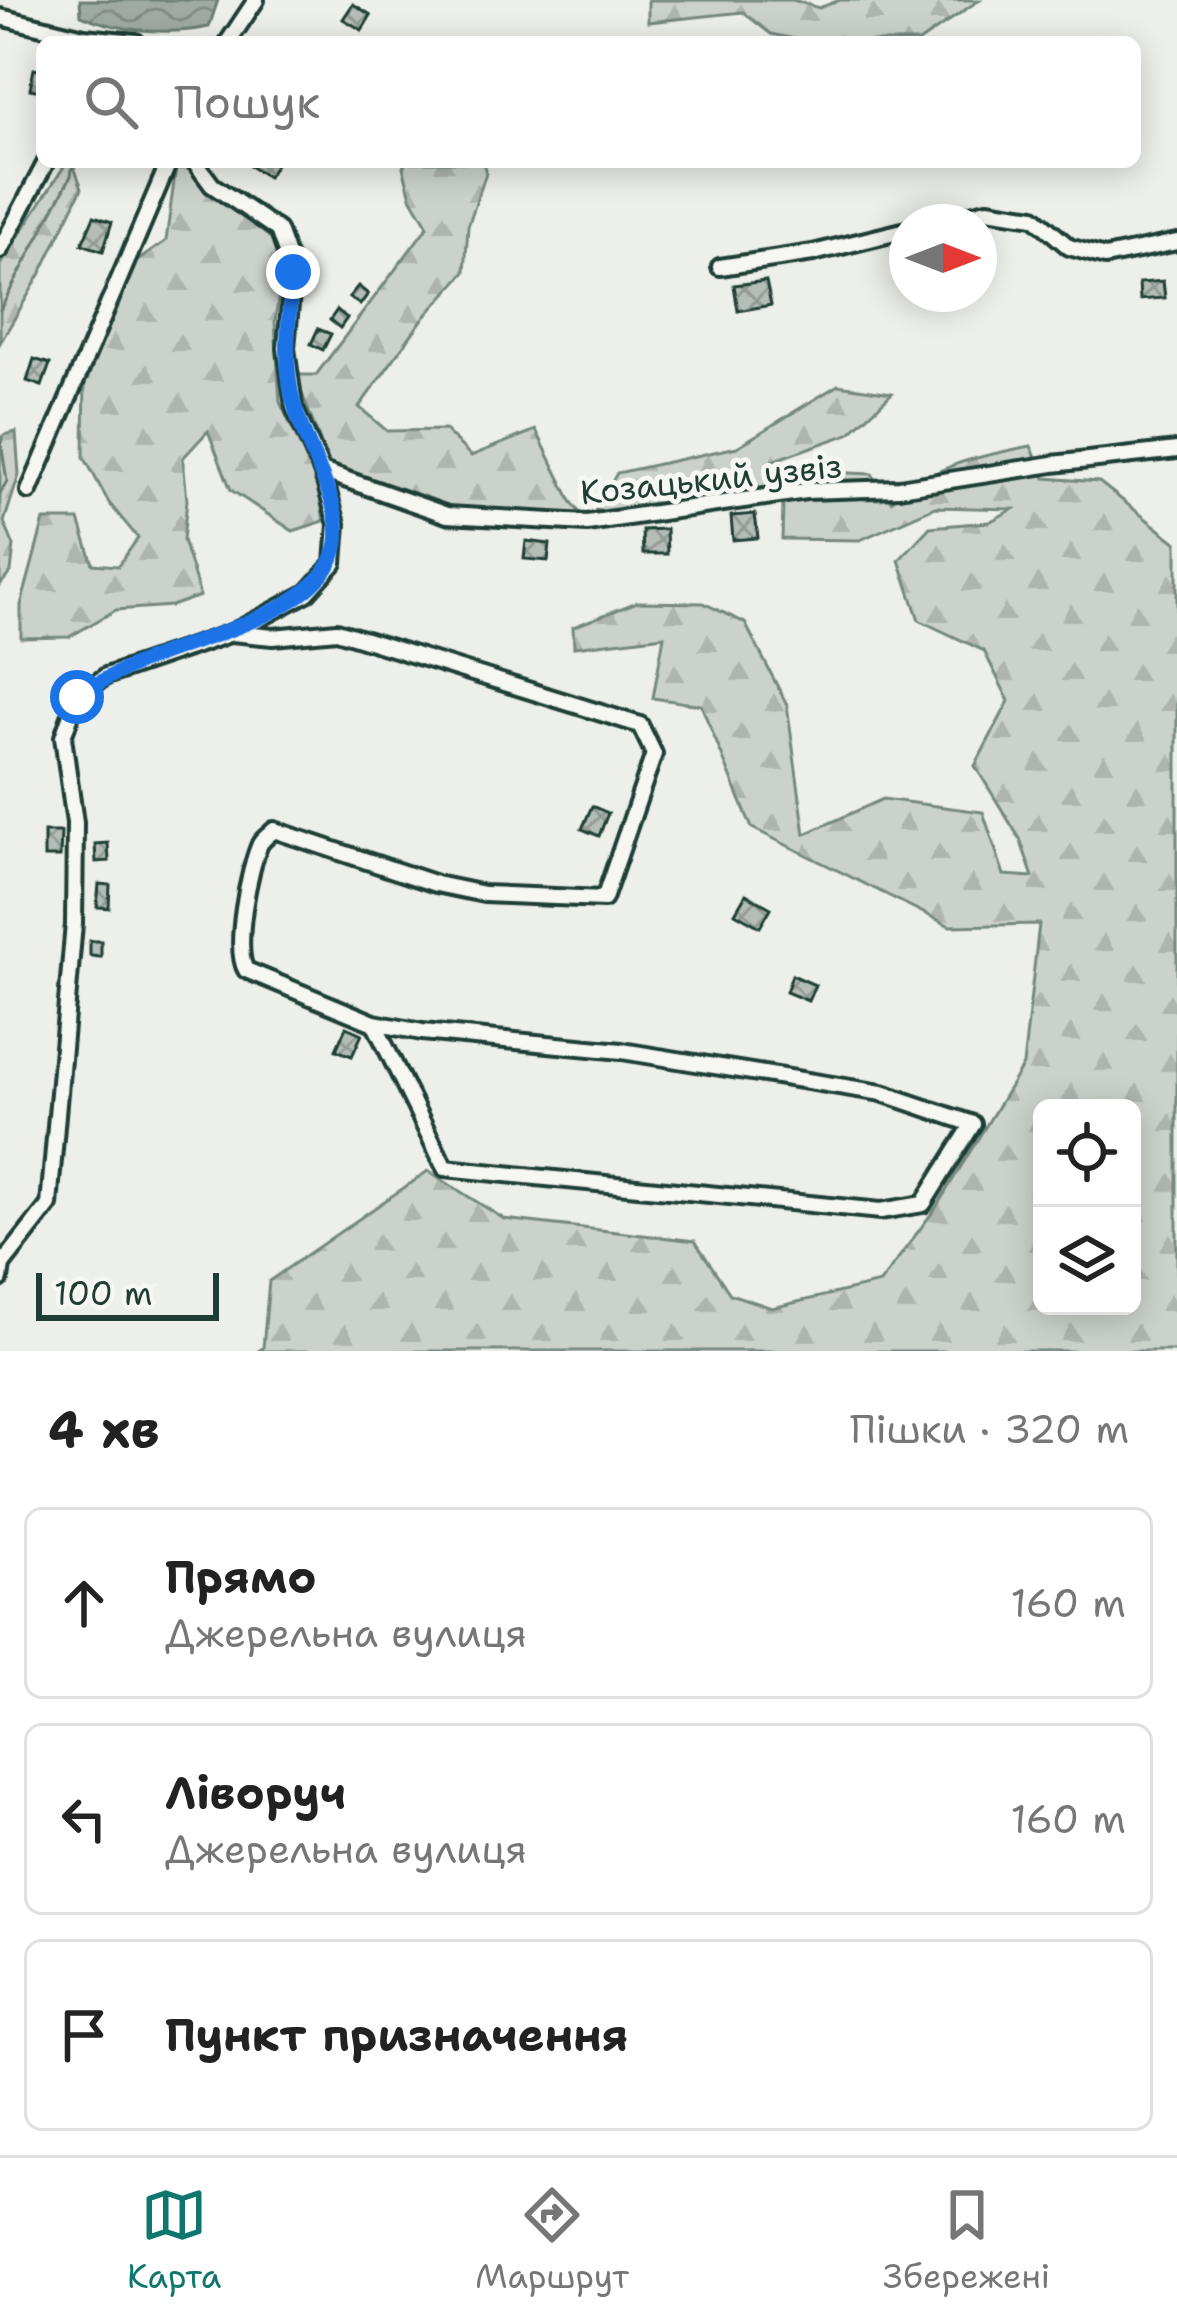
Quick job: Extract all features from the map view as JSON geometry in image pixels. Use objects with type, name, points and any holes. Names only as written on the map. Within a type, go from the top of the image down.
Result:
[{"type":"street","points":[[232,36],[256,0]]},
{"type":"street","points":[[0,16],[73,36]]},
{"type":"street","points":[[0,250],[43,168]]},
{"type":"street","points":[[29,491],[166,168]]},
{"type":"street","points":[[1,1270],[49,1205],[74,924],[75,824],[63,737],[77,697],[106,676],[232,633],[307,593],[334,563],[337,524],[322,471],[294,406],[286,348],[293,272],[278,230],[212,185],[199,168]]},
{"type":"street","points":[[997,211],[1034,217],[1070,247],[1105,257],[1177,242]]},
{"type":"street","points":[[720,267],[814,253],[889,234]]},
{"type":"street","name":"Козацький узвіз","points":[[322,471],[447,515],[587,523],[806,491],[899,488],[1177,450]]},
{"type":"street","points":[[232,633],[273,637],[337,631],[640,725],[655,754],[604,898],[484,894],[436,884],[274,830],[261,841],[238,939],[239,958],[246,970],[374,1023],[622,1051],[882,1093],[973,1124],[923,1204],[881,1210],[446,1168],[374,1023]]},
{"type":"green space","points":[[648,0],[793,0],[819,8],[840,0],[979,0],[928,36],[780,36],[743,12],[648,22]]},
{"type":"green space","points":[[63,168],[74,168],[82,188],[0,343],[0,265]]},
{"type":"green space","points":[[176,168],[188,168],[272,239],[282,273],[275,322],[280,402],[318,485],[324,521],[293,531],[231,490],[208,431],[183,458],[187,500],[183,540],[200,596],[171,606],[116,610],[69,637],[21,638],[21,605],[44,520],[79,520],[93,564],[118,566],[138,538],[109,503],[84,457],[85,367],[133,264],[166,241]]},
{"type":"green space","points":[[403,168],[485,168],[468,226],[465,272],[422,320],[359,407],[387,431],[445,430],[471,456],[536,430],[587,523],[447,515],[332,473],[295,375],[316,375],[428,226],[411,197]]},
{"type":"green space","points":[[838,385],[892,393],[849,434],[769,462],[780,470],[872,474],[891,501],[924,478],[957,464],[1031,446],[1045,478],[1099,482],[1177,543],[1177,1351],[258,1351],[263,1348],[269,1281],[428,1171],[504,1219],[695,1241],[730,1294],[772,1308],[880,1283],[935,1209],[1023,1065],[1039,924],[950,926],[752,828],[701,705],[653,698],[664,636],[574,647],[573,627],[637,602],[703,603],[745,623],[787,705],[805,834],[883,799],[983,812],[1004,875],[1033,877],[1020,839],[975,766],[1009,701],[984,651],[919,620],[899,560],[930,527],[989,522],[1013,509],[935,507],[860,540],[782,539],[783,503],[682,504],[593,515],[617,473],[737,447]]},
{"type":"green space","points":[[16,432],[19,475],[4,522],[14,546],[11,572],[0,585],[0,449],[4,435]]},
{"type":"water","points":[[80,0],[218,0],[209,27],[161,31],[96,21],[81,15]]},
{"type":"building","points":[[353,4],[371,15],[362,30],[343,19]]},
{"type":"building","points":[[253,168],[273,168],[268,177]]},
{"type":"building","points":[[94,216],[112,222],[103,251],[82,244]]},
{"type":"building","points":[[766,281],[771,305],[738,311],[734,285]]},
{"type":"building","points":[[1163,281],[1165,298],[1140,300],[1139,283]]},
{"type":"building","points":[[358,286],[368,294],[360,305],[349,297]]},
{"type":"building","points":[[337,310],[347,318],[340,328],[330,320]]},
{"type":"building","points":[[318,329],[331,334],[323,350],[311,344]]},
{"type":"building","points":[[34,359],[50,364],[42,386],[27,381]]},
{"type":"building","points":[[755,514],[758,538],[733,540],[731,516]]},
{"type":"building","points":[[666,529],[667,554],[643,554],[642,530]]},
{"type":"building","points":[[526,541],[550,544],[548,561],[524,559]]},
{"type":"building","points":[[592,806],[608,813],[599,836],[582,829]]},
{"type":"building","points":[[44,832],[61,832],[60,857],[44,857]]},
{"type":"building","points":[[108,843],[109,861],[96,862],[95,844]]},
{"type":"building","points":[[99,884],[110,885],[109,908],[97,907]]},
{"type":"building","points":[[746,894],[771,908],[760,927],[735,913]]},
{"type":"building","points":[[90,941],[101,941],[101,957],[90,956]]},
{"type":"building","points":[[792,975],[815,985],[808,1001],[786,992]]},
{"type":"building","points":[[346,1027],[362,1034],[352,1056],[336,1050]]},
{"type":"waterway","points":[[0,310],[72,168]]},
{"type":"waterway","points":[[0,436],[7,481],[0,494]]},
{"type":"route","points":[[77,697],[106,676],[232,633],[307,593],[334,563],[337,524],[322,471],[294,406],[286,348],[293,272]]}]
